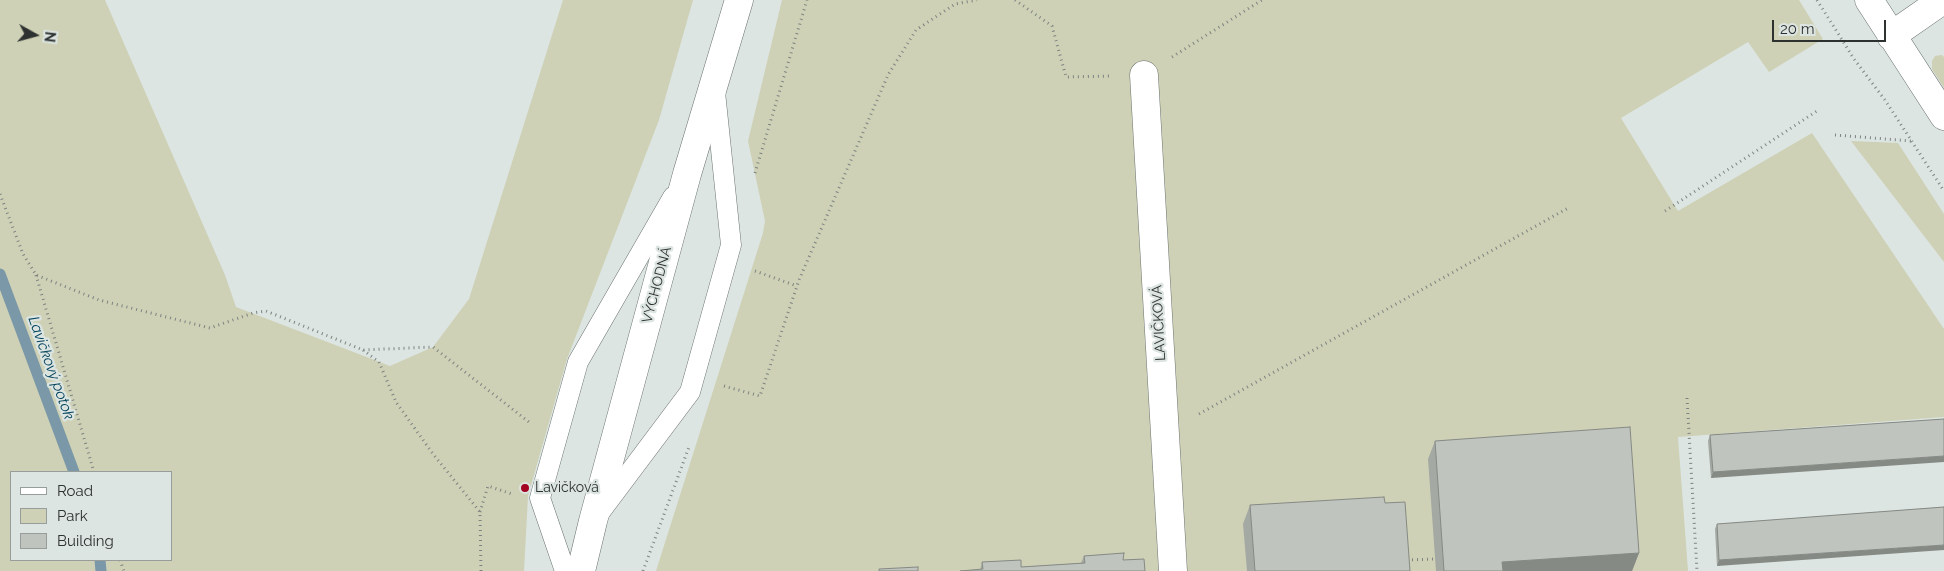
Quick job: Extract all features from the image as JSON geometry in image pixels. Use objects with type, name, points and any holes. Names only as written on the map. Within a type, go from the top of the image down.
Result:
[{"type":"street","name":"VÝCHODNÁ","points":[[581,571],[687,174],[738,0]]},
{"type":"street","points":[[1869,0],[1944,116]]},
{"type":"street","points":[[1891,36],[1940,5]]},
{"type":"street","name":"LAVIČKOVÁ","points":[[1144,75],[1174,571]]},
{"type":"lane","points":[[593,521],[690,392],[731,245],[714,84]]},
{"type":"lane","points":[[565,571],[540,498],[578,362],[687,174]]},
{"type":"path","points":[[720,385],[760,396],[797,286],[888,75],[916,30],[954,4],[977,0]]},
{"type":"path","points":[[1015,0],[1052,26],[1066,77],[1144,75],[1262,0]]},
{"type":"path","points":[[1817,0],[1854,59],[1885,100],[1944,191]]},
{"type":"path","points":[[1665,211],[1817,111]]},
{"type":"path","points":[[1835,135],[1912,141]]},
{"type":"path","points":[[0,194],[23,254],[36,275],[94,471]]},
{"type":"path","points":[[1165,432],[1570,208]]},
{"type":"path","points":[[752,270],[797,286]]},
{"type":"path","points":[[36,275],[99,300],[210,328],[253,313],[266,311],[363,350],[379,362],[396,402],[433,454],[480,512],[482,571]]},
{"type":"path","points":[[363,350],[433,347],[556,442]]},
{"type":"path","points":[[1687,398],[1697,571]]},
{"type":"path","points":[[1407,565],[1407,560],[1435,559]]},
{"type":"green space","points":[[0,0],[105,0],[225,275],[236,307],[390,366],[433,347],[469,299],[563,0],[693,0],[659,120],[567,359],[528,496],[524,571],[0,571]]},
{"type":"green space","points":[[782,0],[1799,0],[1823,39],[1769,72],[1748,42],[1621,118],[1678,211],[1812,133],[1944,329],[1944,417],[1678,437],[1688,571],[656,571],[763,233],[765,221],[748,141]]},
{"type":"green space","points":[[1942,55],[1944,57],[1944,88],[1932,69],[1932,61],[1935,56]]},
{"type":"green space","points":[[1851,141],[1898,143],[1944,214],[1944,262]]},
{"type":"building","points":[[1944,419],[1944,456],[1713,472],[1710,435]]},
{"type":"building","points":[[1630,427],[1639,553],[1502,562],[1503,571],[1444,571],[1435,441]]},
{"type":"building","points":[[1384,497],[1385,503],[1405,502],[1410,571],[1255,571],[1250,505]]},
{"type":"building","points":[[1944,507],[1944,545],[1719,560],[1717,524]]},
{"type":"building","points":[[1124,553],[1123,560],[1144,559],[1145,571],[960,571],[983,569],[982,562],[1021,560],[1021,567],[1085,563],[1084,556]]},
{"type":"building","points":[[918,567],[918,571],[879,571],[879,569]]},
{"type":"waterway","name":"Lavičkový potok","points":[[0,274],[74,471]]},
{"type":"waterway","name":"Lavičkový potok","points":[[100,561],[101,571]]},
{"type":"place","name":"Lavičková","points":[[525,488]]}]
